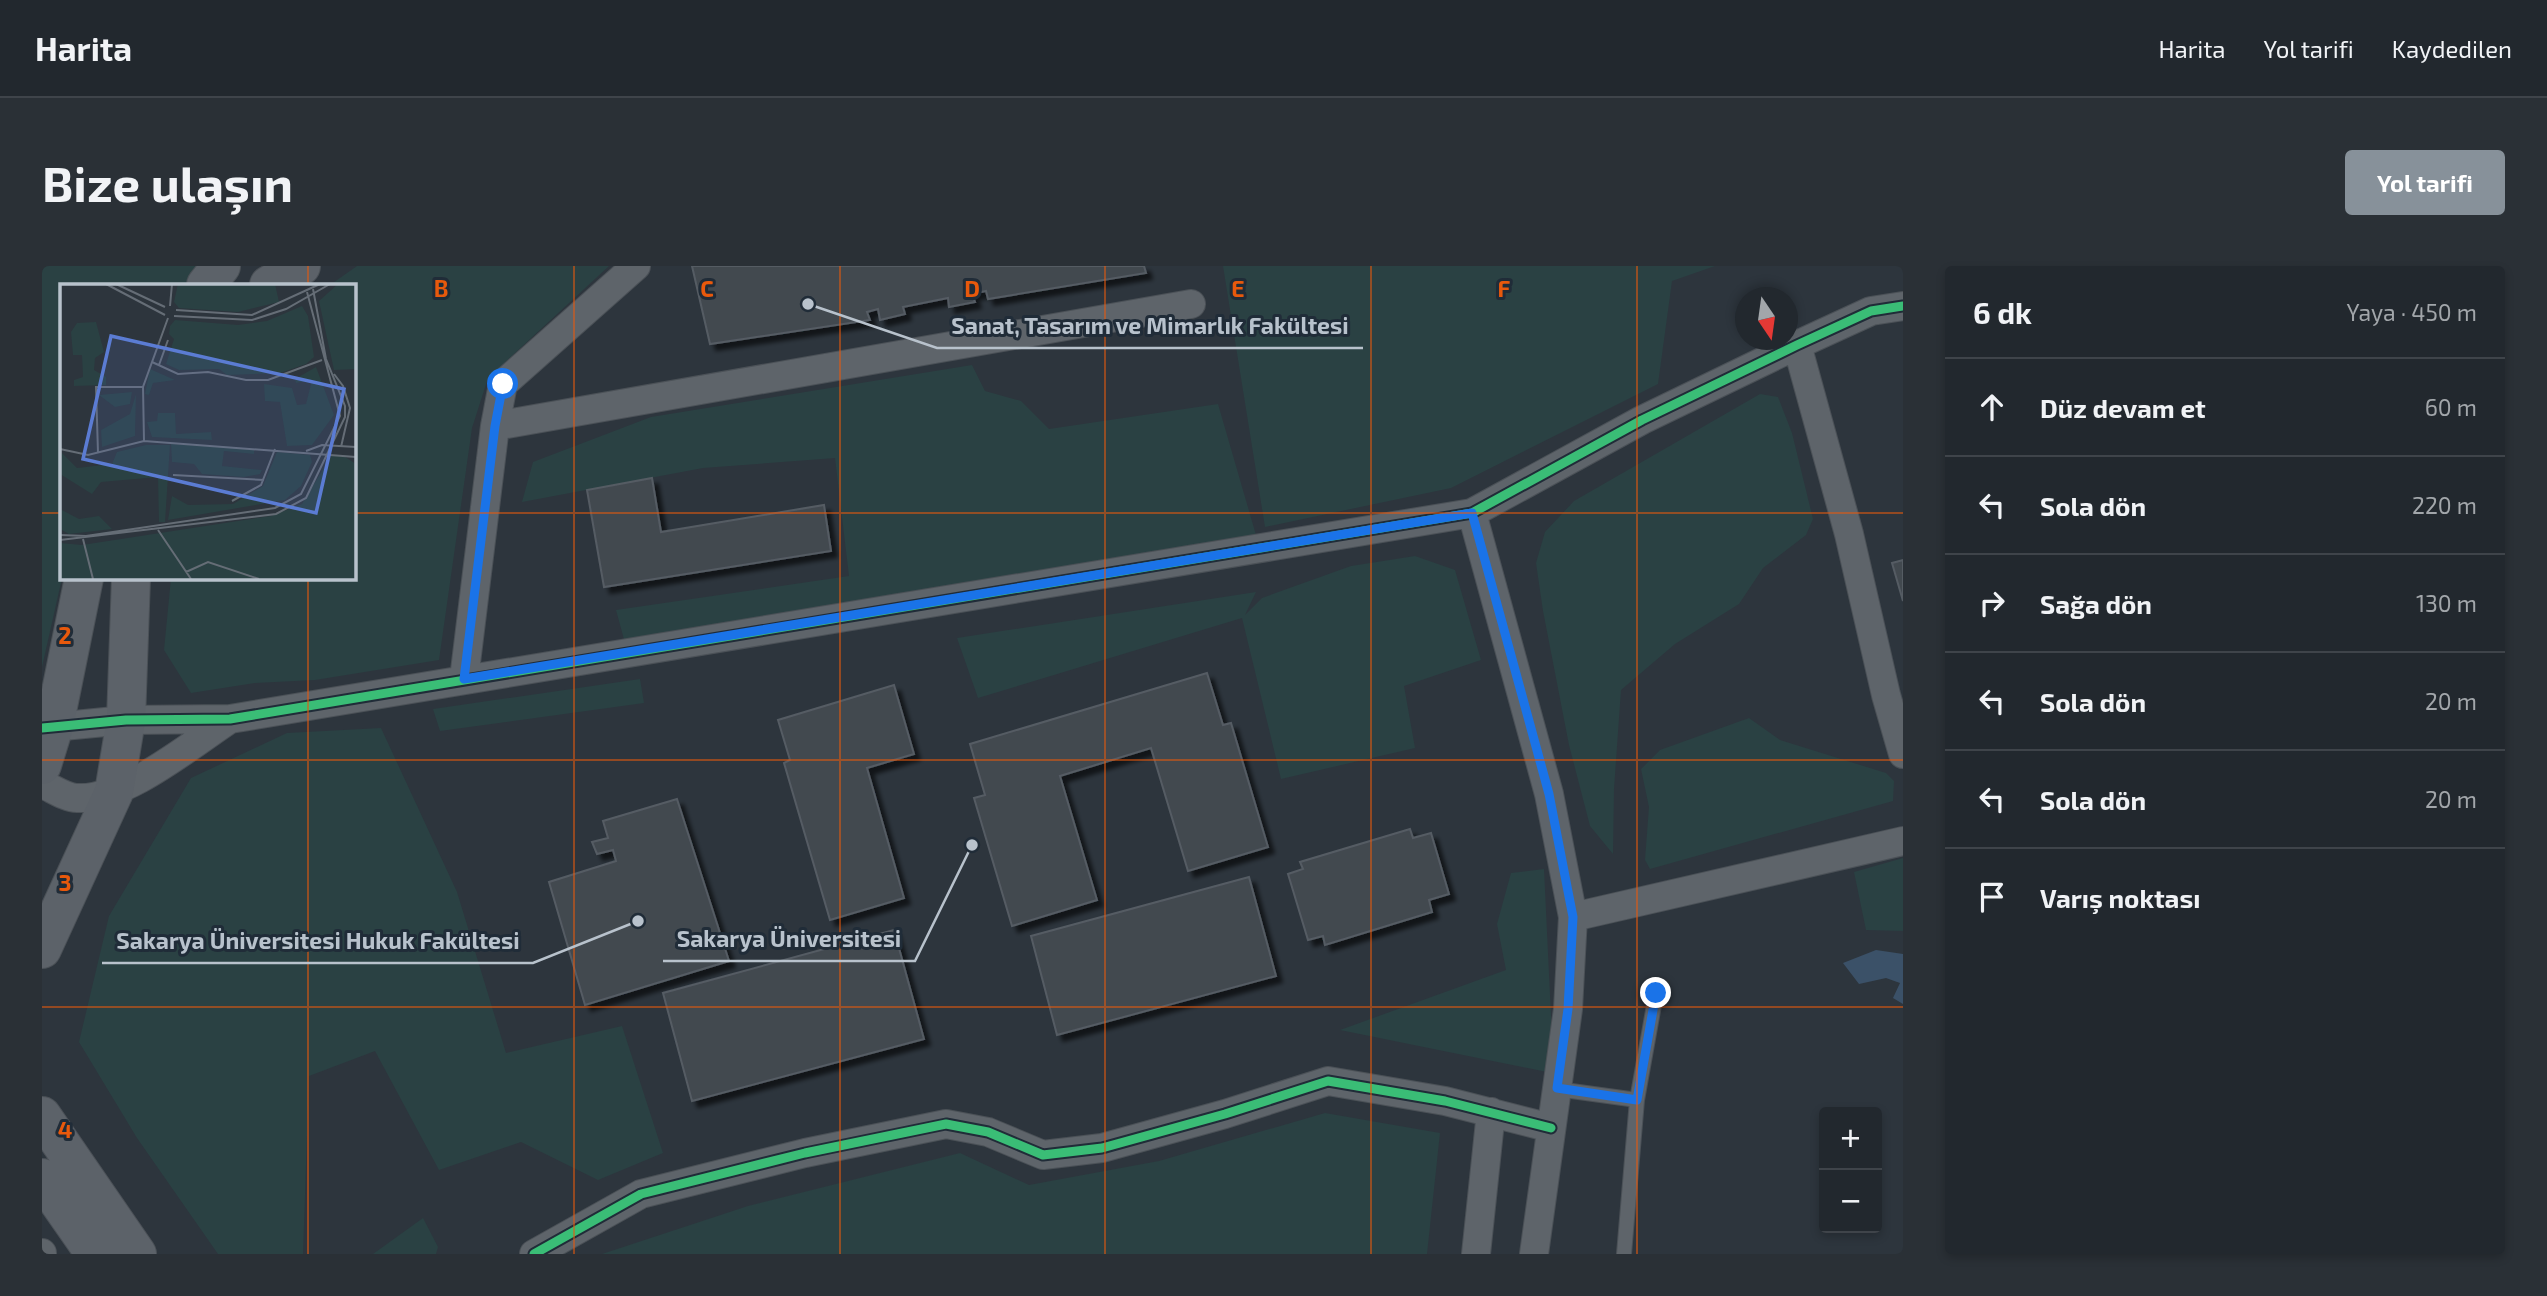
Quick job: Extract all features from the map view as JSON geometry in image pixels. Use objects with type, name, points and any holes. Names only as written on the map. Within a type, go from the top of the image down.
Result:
[{"type":"street","points":[[207,284],[221,266]]},
{"type":"street","points":[[271,284],[301,266]]},
{"type":"street","points":[[464,679],[495,426],[503,384],[636,266]]},
{"type":"street","points":[[495,426],[1191,304]]},
{"type":"street","points":[[1798,345],[1871,311],[1903,306]]},
{"type":"street","points":[[1798,349],[1849,534],[1886,695],[1903,754]]},
{"type":"street","points":[[48,727],[126,720],[230,719],[1472,513],[1642,420],[1787,350]]},
{"type":"street","points":[[1472,513],[1549,794],[1573,917],[1568,1009],[1534,1254]]},
{"type":"street","points":[[42,765],[48,727],[84,579]]},
{"type":"street","points":[[42,948],[114,792],[126,720],[131,579]]},
{"type":"street","points":[[42,784],[76,799],[114,792],[174,757],[230,719]]},
{"type":"street","points":[[1573,917],[1903,841]]},
{"type":"street","points":[[534,1254],[642,1194],[805,1153],[946,1124],[988,1132],[1043,1155],[1102,1148],[1225,1114],[1328,1081],[1445,1101],[1552,1128]]},
{"type":"street","points":[[1476,1254],[1491,1112]]},
{"type":"street","points":[[42,1116],[137,1254]]},
{"type":"street","points":[[42,1178],[95,1254]]},
{"type":"lane","points":[[1624,1254],[1637,1100],[1656,993]]},
{"type":"lane","points":[[1557,1088],[1637,1100]]},
{"type":"green space","points":[[42,266],[202,266],[185,284],[60,284],[62,579],[42,667]]},
{"type":"green space","points":[[357,266],[609,266],[488,378],[472,428],[439,660],[315,680],[255,683],[191,693],[164,650],[171,579],[355,579],[355,284],[331,284]]},
{"type":"green space","points":[[1223,266],[1715,266],[1672,281],[1658,384],[1451,488],[1265,527]]},
{"type":"green space","points":[[972,365],[985,391],[1021,401],[1049,429],[1218,404],[1256,535],[625,643],[616,610],[849,576],[835,458],[703,468],[522,502],[533,462],[651,417]]},
{"type":"green space","points":[[1760,394],[1778,397],[1792,433],[1813,519],[1806,535],[1763,568],[1739,604],[1675,644],[1621,690],[1614,789],[1613,854],[1590,826],[1569,745],[1536,563],[1545,532],[1574,501]]},
{"type":"green space","points":[[1415,556],[1455,570],[1481,660],[1404,686],[1415,748],[1281,779],[1242,618],[978,698],[957,638],[1256,592],[1245,615],[1262,598],[1351,566]]},
{"type":"green space","points":[[640,679],[644,703],[440,731],[433,709]]},
{"type":"green space","points":[[1749,718],[1780,740],[1886,773],[1894,781],[1893,801],[1650,869],[1645,860],[1649,807],[1641,769],[1660,750]]},
{"type":"green space","points":[[381,728],[457,892],[506,1053],[622,1026],[663,1153],[598,1180],[521,1142],[439,1170],[375,1051],[309,1076],[303,1254],[218,1254],[137,1138],[79,1042],[109,916],[191,778],[287,733]]},
{"type":"green space","points":[[1903,858],[1903,931],[1866,930],[1854,872]]},
{"type":"green space","points":[[1544,869],[1552,1037],[1547,1072],[1340,1030],[1506,970],[1497,924],[1511,873]]},
{"type":"green space","points":[[1325,1113],[1440,1133],[1427,1254],[602,1254],[748,1206],[960,1153],[1029,1185],[1159,1161]]},
{"type":"green space","points":[[423,1218],[438,1247],[436,1254],[373,1254]]},
{"type":"water","points":[[1876,950],[1903,954],[1903,1004],[1893,998],[1900,983],[1886,978],[1859,984],[1843,963]]},
{"type":"building","points":[[692,266],[1144,266],[1146,273],[988,299],[986,291],[972,294],[975,302],[949,307],[948,298],[903,307],[905,314],[880,320],[878,309],[867,312],[870,320],[710,344]]},
{"type":"building","points":[[652,478],[661,532],[824,505],[831,551],[604,587],[587,490]]},
{"type":"building","points":[[1903,560],[1903,601],[1892,563]]},
{"type":"building","points":[[1207,673],[1223,725],[1231,723],[1268,847],[1188,871],[1151,748],[1060,776],[1097,900],[1012,926],[974,798],[985,795],[970,744]]},
{"type":"building","points":[[894,685],[914,754],[867,768],[904,898],[830,920],[784,763],[790,760],[778,720]]},
{"type":"building","points":[[677,799],[729,961],[585,1005],[549,882],[616,861],[613,850],[597,854],[592,842],[608,838],[603,821]]},
{"type":"building","points":[[1410,829],[1413,838],[1431,833],[1449,894],[1429,900],[1432,912],[1325,945],[1323,936],[1308,940],[1288,874],[1303,869],[1300,862]]},
{"type":"building","points":[[1249,877],[1276,976],[1057,1035],[1031,936]]},
{"type":"building","points":[[894,930],[924,1039],[692,1101],[663,993]]},
{"type":"cycle path","points":[[42,728],[126,720],[230,719],[1472,513],[1642,420],[1797,345],[1871,311],[1903,306]]},
{"type":"cycle path","points":[[534,1254],[641,1194],[805,1153],[946,1124],[988,1132],[1043,1155],[1102,1148],[1225,1114],[1328,1081],[1445,1101],[1551,1128]]},
{"type":"place","name":"Sanat, Tasarım ve Mimarlık Fakültesi","points":[[808,304]]},
{"type":"place","name":"Sakarya Üniversitesi","points":[[972,845]]},
{"type":"place","name":"Sakarya Üniversitesi Hukuk Fakültesi","points":[[638,921]]},
{"type":"route","points":[[503,384],[495,426],[464,679],[1472,513],[1549,794],[1573,917],[1568,1009],[1557,1088],[1637,1100],[1656,993]]}]
